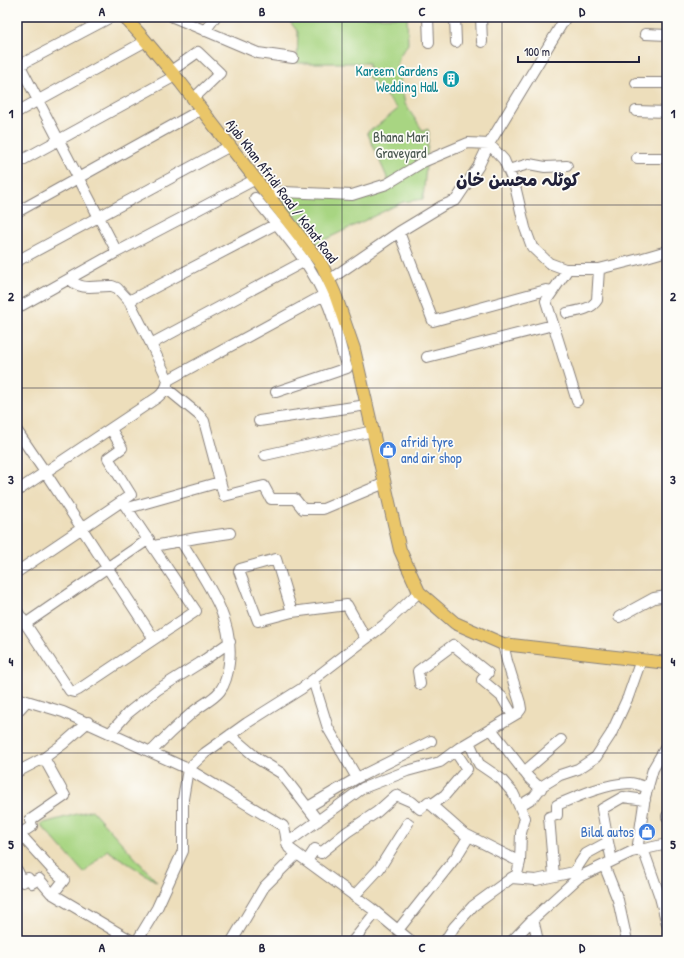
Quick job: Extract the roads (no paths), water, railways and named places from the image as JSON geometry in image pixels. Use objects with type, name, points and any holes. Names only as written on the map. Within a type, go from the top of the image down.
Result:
[{"type":"main road","name":"Ajab Khan Afridi Road / Kohat Road","points":[[124,17],[146,41],[202,109],[256,179],[260,195],[322,265],[335,294],[354,349],[374,431],[400,550],[419,592],[455,623],[503,644],[667,663]]},
{"type":"street","points":[[111,17],[18,63],[117,252]]},
{"type":"street","points":[[173,17],[258,53],[293,58]]},
{"type":"street","points":[[205,30],[215,17]]},
{"type":"street","points":[[428,17],[429,43]]},
{"type":"street","points":[[455,17],[456,42]]},
{"type":"street","points":[[481,17],[482,42]]},
{"type":"street","points":[[329,280],[399,232],[442,206],[456,200],[478,167],[489,144],[566,17]]},
{"type":"street","points":[[645,34],[667,35]]},
{"type":"street","points":[[17,112],[146,41]]},
{"type":"street","points":[[17,163],[173,74],[198,52],[220,73],[193,99]]},
{"type":"street","points":[[636,83],[667,84]]},
{"type":"street","points":[[17,212],[202,109]]},
{"type":"street","points":[[636,111],[667,112]]},
{"type":"street","points":[[276,392],[347,368],[336,326],[324,295],[305,261],[276,224],[260,195],[283,192],[352,195],[387,184],[423,162],[468,144],[489,144],[504,160],[516,186],[524,228],[532,247],[549,263],[565,269],[599,269],[667,251]]},
{"type":"street","points":[[17,261],[230,146]]},
{"type":"street","points":[[637,158],[667,158]]},
{"type":"street","points":[[508,170],[529,164],[545,167],[567,166]]},
{"type":"street","points":[[17,308],[117,252],[256,179]]},
{"type":"street","points":[[129,301],[276,224]]},
{"type":"street","points":[[399,232],[433,321],[546,290],[553,291]]},
{"type":"street","points":[[151,344],[305,261]]},
{"type":"street","points":[[568,269],[546,301],[577,401]]},
{"type":"street","points":[[567,313],[589,308],[595,303],[597,300],[599,269]]},
{"type":"street","points":[[70,279],[82,287],[112,286],[117,288],[129,301],[151,344],[167,384],[199,414],[204,421],[224,496],[264,486],[271,499],[295,499],[303,509],[323,509],[385,483]]},
{"type":"street","points":[[17,491],[158,397],[167,384],[324,295]]},
{"type":"street","points":[[426,357],[553,325]]},
{"type":"street","points":[[259,421],[368,405]]},
{"type":"street","points":[[111,429],[122,448],[108,458],[131,495],[125,504]]},
{"type":"street","points":[[17,431],[154,639]]},
{"type":"street","points":[[266,455],[374,431]]},
{"type":"street","points":[[17,572],[82,528],[125,504],[220,482]]},
{"type":"street","points":[[17,611],[70,691],[74,692],[196,611],[125,504]]},
{"type":"street","points":[[26,624],[107,567],[152,543],[181,541],[230,533]]},
{"type":"street","points":[[151,752],[166,735],[219,692],[228,677],[231,650],[228,629],[220,607],[181,541]]},
{"type":"street","points":[[292,612],[276,559],[240,569],[258,622],[292,612],[347,605],[366,639]]},
{"type":"street","points":[[137,941],[157,908],[182,851],[182,799],[188,769],[205,752],[246,723],[313,680],[384,625],[419,592]]},
{"type":"street","points":[[619,617],[654,598],[667,596]]},
{"type":"street","points":[[110,733],[128,713],[157,690],[230,642]]},
{"type":"street","points":[[286,843],[363,788],[407,771],[440,762],[469,742],[518,713],[521,709],[503,644]]},
{"type":"street","points":[[420,684],[418,671],[453,645],[488,673],[482,680],[502,697],[513,716]]},
{"type":"street","points":[[519,806],[534,797],[541,789],[560,775],[578,769],[596,757],[611,734],[628,697],[641,660]]},
{"type":"street","points":[[313,680],[328,728],[357,778]]},
{"type":"street","points":[[17,698],[63,712],[88,722],[188,769],[221,788],[282,826],[285,829],[286,843],[289,848],[376,912],[411,941]]},
{"type":"street","points":[[17,712],[28,701]]},
{"type":"street","points":[[17,772],[44,758],[88,722]]},
{"type":"street","points":[[490,729],[524,772],[541,789]]},
{"type":"street","points":[[230,735],[258,759],[281,773],[318,821]]},
{"type":"street","points":[[524,772],[561,740]]},
{"type":"street","points":[[308,808],[357,778],[431,741]]},
{"type":"street","points":[[445,941],[454,927],[473,906],[517,874],[520,862],[521,833],[525,818],[513,793],[501,779],[479,764],[469,742]]},
{"type":"street","points":[[667,746],[653,769],[648,788],[645,800],[640,850],[660,897],[667,924]]},
{"type":"street","points":[[431,805],[445,795],[468,770],[455,751]]},
{"type":"street","points":[[44,758],[65,796],[30,820],[32,826],[20,834],[50,868],[64,880],[53,894]]},
{"type":"street","points":[[554,876],[549,817],[557,815],[558,805],[578,795],[607,787],[631,783],[648,788]]},
{"type":"street","points":[[307,861],[315,850],[321,853],[347,832],[377,812],[396,795],[412,802],[420,809],[428,802],[463,833],[520,862]]},
{"type":"street","points":[[627,941],[608,863],[608,842],[602,809],[622,796],[645,800]]},
{"type":"street","points":[[354,896],[379,869],[408,823]]},
{"type":"street","points":[[398,930],[456,857],[469,836]]},
{"type":"street","points":[[511,878],[536,880],[574,872],[586,854],[608,842]]},
{"type":"street","points":[[512,941],[532,919],[578,877],[630,852],[667,844]]},
{"type":"street","points":[[232,941],[264,887],[297,854]]},
{"type":"street","points":[[17,870],[23,882],[28,878],[32,883],[39,879],[53,894],[132,941]]},
{"type":"street","points":[[353,941],[376,912]]},
{"type":"street","points":[[532,919],[538,941]]},
{"type":"place","name":"Kareem Gardens Wedding Hall","points":[[451,79]]},
{"type":"place","name":"afridi tyre and air shop","points":[[388,450]]},
{"type":"place","name":"Bilal autos","points":[[647,832]]},
{"type":"district","name":"کوٹلہ محسن خان","points":[[518,180]]},
{"type":"park label","name":"Bhana Mari Graveyard","points":[[401,146]]}]
